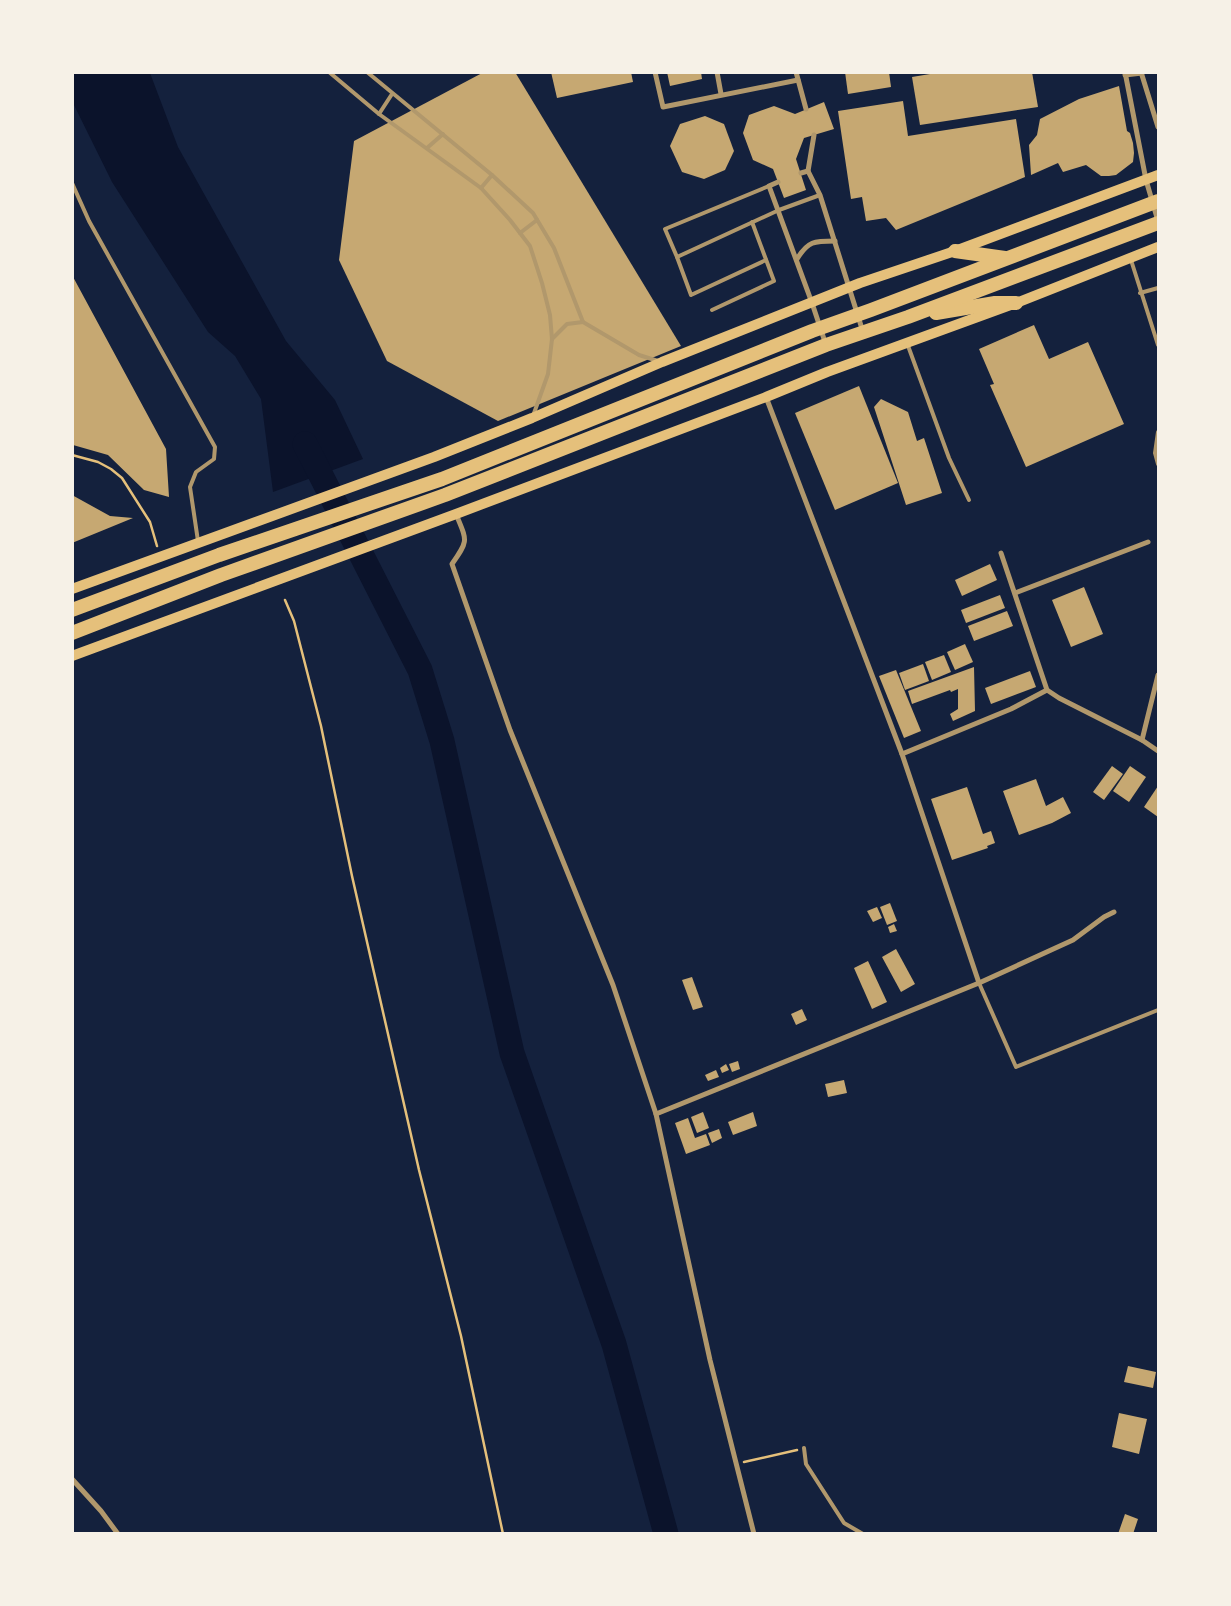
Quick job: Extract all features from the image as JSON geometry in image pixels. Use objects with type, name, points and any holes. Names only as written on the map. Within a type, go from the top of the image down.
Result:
[{"type":"highway","points":[[72,610],[218,555],[442,479],[820,328],[1155,202]]},
{"type":"highway","points":[[72,633],[221,575],[445,495],[826,345],[908,318],[1158,222]]},
{"type":"highway","points":[[955,251],[1006,258]]},
{"type":"highway","points":[[908,318],[995,303],[1016,303]]},
{"type":"main road","points":[[72,589],[434,457],[812,302],[1158,175]]},
{"type":"main road","points":[[72,656],[766,397],[827,372],[1016,303],[1158,247]]},
{"type":"street","points":[[655,72],[663,107],[798,80]]},
{"type":"street","points":[[717,72],[721,94]]},
{"type":"street","points":[[796,72],[806,109]]},
{"type":"street","points":[[1158,127],[1141,73],[1125,74],[1146,180],[1155,202],[1158,222]]},
{"type":"street","points":[[814,135],[808,170],[820,195],[863,332]]},
{"type":"street","points":[[800,173],[808,170]]},
{"type":"street","points":[[778,182],[768,186],[797,259],[826,345]]},
{"type":"street","points":[[797,259],[805,246],[816,241],[835,241]]},
{"type":"street","points":[[766,397],[902,754],[979,983]]},
{"type":"street","points":[[453,514],[464,533],[465,546],[452,564],[510,730],[613,985],[656,1114],[710,1360],[754,1534]]},
{"type":"street","points":[[1015,593],[1148,542]]},
{"type":"street","points":[[1001,553],[1047,690],[1142,740],[1158,751]]},
{"type":"street","points":[[1142,740],[1158,675]]},
{"type":"street","points":[[902,754],[1011,709],[1047,690]]},
{"type":"street","points":[[656,1114],[979,983],[1073,940],[1104,917],[1114,912]]},
{"type":"street","points":[[72,1479],[101,1511],[118,1534]]},
{"type":"lane","points":[[330,72],[379,114],[481,188],[530,246],[550,315],[552,339],[548,374],[532,418]]},
{"type":"lane","points":[[367,72],[492,175],[533,213],[554,248],[583,322]]},
{"type":"lane","points":[[379,114],[392,94]]},
{"type":"lane","points":[[427,148],[443,134]]},
{"type":"lane","points":[[481,188],[492,175]]},
{"type":"lane","points":[[72,183],[89,221],[215,447],[214,459],[196,472],[190,487],[199,543]]},
{"type":"lane","points":[[766,260],[691,295],[665,229],[768,186]]},
{"type":"lane","points":[[677,257],[779,210],[820,195]]},
{"type":"lane","points":[[520,233],[537,220]]},
{"type":"lane","points":[[712,310],[774,281],[752,222]]},
{"type":"lane","points":[[1130,258],[1158,346]]},
{"type":"lane","points":[[1140,293],[1158,288]]},
{"type":"lane","points":[[552,339],[567,324],[583,322],[639,354],[662,362]]},
{"type":"lane","points":[[908,343],[949,458],[969,500]]},
{"type":"lane","points":[[1158,432],[1155,452],[1158,464]]},
{"type":"lane","points":[[979,983],[1016,1067],[1158,1010]]},
{"type":"lane","points":[[804,1448],[806,1464],[844,1523],[864,1534]]},
{"type":"path","points":[[72,455],[98,462],[122,478],[150,522],[161,557]]},
{"type":"path","points":[[285,600],[294,621],[321,726],[354,885],[416,1161],[460,1336],[503,1534]]},
{"type":"path","points":[[736,1465],[752,1459],[804,1448]]},
{"type":"water","points":[[73,72],[150,73],[178,147],[286,341],[335,400],[363,459],[273,492],[261,399],[235,356],[208,332],[112,182],[73,103]]},
{"type":"building","points":[[484,72],[515,72],[681,346],[498,421],[387,361],[339,260],[354,141]]},
{"type":"building","points":[[551,72],[631,72],[633,82],[557,98]]},
{"type":"building","points":[[667,72],[701,72],[702,79],[670,86]]},
{"type":"building","points":[[845,72],[889,72],[891,87],[848,94]]},
{"type":"building","points":[[942,72],[1032,72],[1038,107],[920,125],[912,77]]},
{"type":"building","points":[[1119,86],[1127,131],[1130,133],[1133,143],[1133,162],[1116,175],[1109,176],[1101,176],[1086,165],[1063,172],[1058,163],[1031,175],[1029,145],[1037,135],[1040,119],[1079,99]]},
{"type":"building","points":[[903,101],[908,136],[1016,119],[1025,177],[896,230],[886,218],[866,221],[862,197],[851,199],[838,111]]},
{"type":"building","points":[[824,102],[834,129],[804,138],[796,159],[806,190],[784,198],[773,169],[753,160],[743,133],[749,115],[774,106],[795,114]]},
{"type":"building","points":[[705,116],[724,124],[734,151],[725,170],[704,179],[682,172],[670,146],[680,124]]},
{"type":"building","points":[[72,275],[166,449],[169,497],[144,490],[108,455],[73,445],[72,443]]},
{"type":"building","points":[[1034,325],[1049,359],[1088,342],[1124,424],[1026,467],[990,385],[994,384],[979,349]]},
{"type":"building","points":[[859,386],[898,483],[835,510],[795,413]]},
{"type":"building","points":[[881,399],[908,412],[917,441],[924,438],[942,493],[906,505],[874,407]]},
{"type":"building","points":[[72,495],[110,516],[133,518],[72,543]]},
{"type":"building","points":[[990,564],[997,580],[962,596],[955,580]]},
{"type":"building","points":[[1084,587],[1103,634],[1071,647],[1052,600]]},
{"type":"building","points":[[1000,595],[1005,608],[966,623],[961,610]]},
{"type":"building","points":[[1007,611],[1013,626],[974,641],[968,626]]},
{"type":"building","points":[[965,644],[973,662],[955,670],[947,652]]},
{"type":"building","points":[[944,655],[951,672],[932,680],[925,662]]},
{"type":"building","points":[[923,664],[929,681],[905,690],[899,673]]},
{"type":"building","points":[[974,667],[975,711],[953,721],[950,714],[958,709],[958,689],[951,692],[950,690],[912,704],[908,691]]},
{"type":"building","points":[[896,670],[921,731],[904,738],[879,676]]},
{"type":"building","points":[[1030,671],[1036,687],[991,704],[985,688]]},
{"type":"building","points":[[1112,766],[1123,774],[1104,800],[1093,792]]},
{"type":"building","points":[[1130,766],[1146,777],[1129,802],[1113,791]]},
{"type":"building","points":[[1036,779],[1046,806],[1063,797],[1071,813],[1052,823],[1019,835],[1003,791]]},
{"type":"building","points":[[1158,786],[1158,817],[1144,807]]},
{"type":"building","points":[[967,787],[983,834],[991,831],[995,843],[987,846],[988,848],[952,860],[931,799]]},
{"type":"building","points":[[890,903],[897,921],[887,925],[880,907]]},
{"type":"building","points":[[877,907],[882,918],[873,922],[867,911]]},
{"type":"building","points":[[894,924],[897,931],[890,933],[888,927]]},
{"type":"building","points":[[896,949],[915,984],[901,992],[882,957]]},
{"type":"building","points":[[868,961],[887,1002],[872,1009],[854,968]]},
{"type":"building","points":[[692,977],[703,1007],[693,1010],[682,980]]},
{"type":"building","points":[[802,1009],[807,1020],[796,1025],[791,1014]]},
{"type":"building","points":[[738,1061],[740,1069],[732,1072],[729,1064]]},
{"type":"building","points":[[726,1064],[729,1070],[722,1073],[720,1068]]},
{"type":"building","points":[[716,1070],[719,1077],[708,1081],[705,1075]]},
{"type":"building","points":[[844,1080],[847,1093],[828,1097],[825,1084]]},
{"type":"building","points":[[703,1112],[709,1128],[697,1133],[691,1117]]},
{"type":"building","points":[[753,1112],[757,1126],[733,1135],[728,1122]]},
{"type":"building","points":[[688,1118],[695,1138],[706,1134],[710,1145],[686,1154],[675,1123]]},
{"type":"building","points":[[719,1129],[722,1138],[712,1143],[708,1133]]},
{"type":"building","points":[[1128,1366],[1156,1372],[1153,1388],[1124,1382]]},
{"type":"building","points":[[1119,1413],[1147,1419],[1139,1454],[1112,1447]]},
{"type":"building","points":[[1125,1514],[1138,1519],[1133,1534],[1118,1534]]},
{"type":"waterway","points":[[305,444],[420,670],[442,741],[512,1053],[614,1344],[666,1534]]}]
